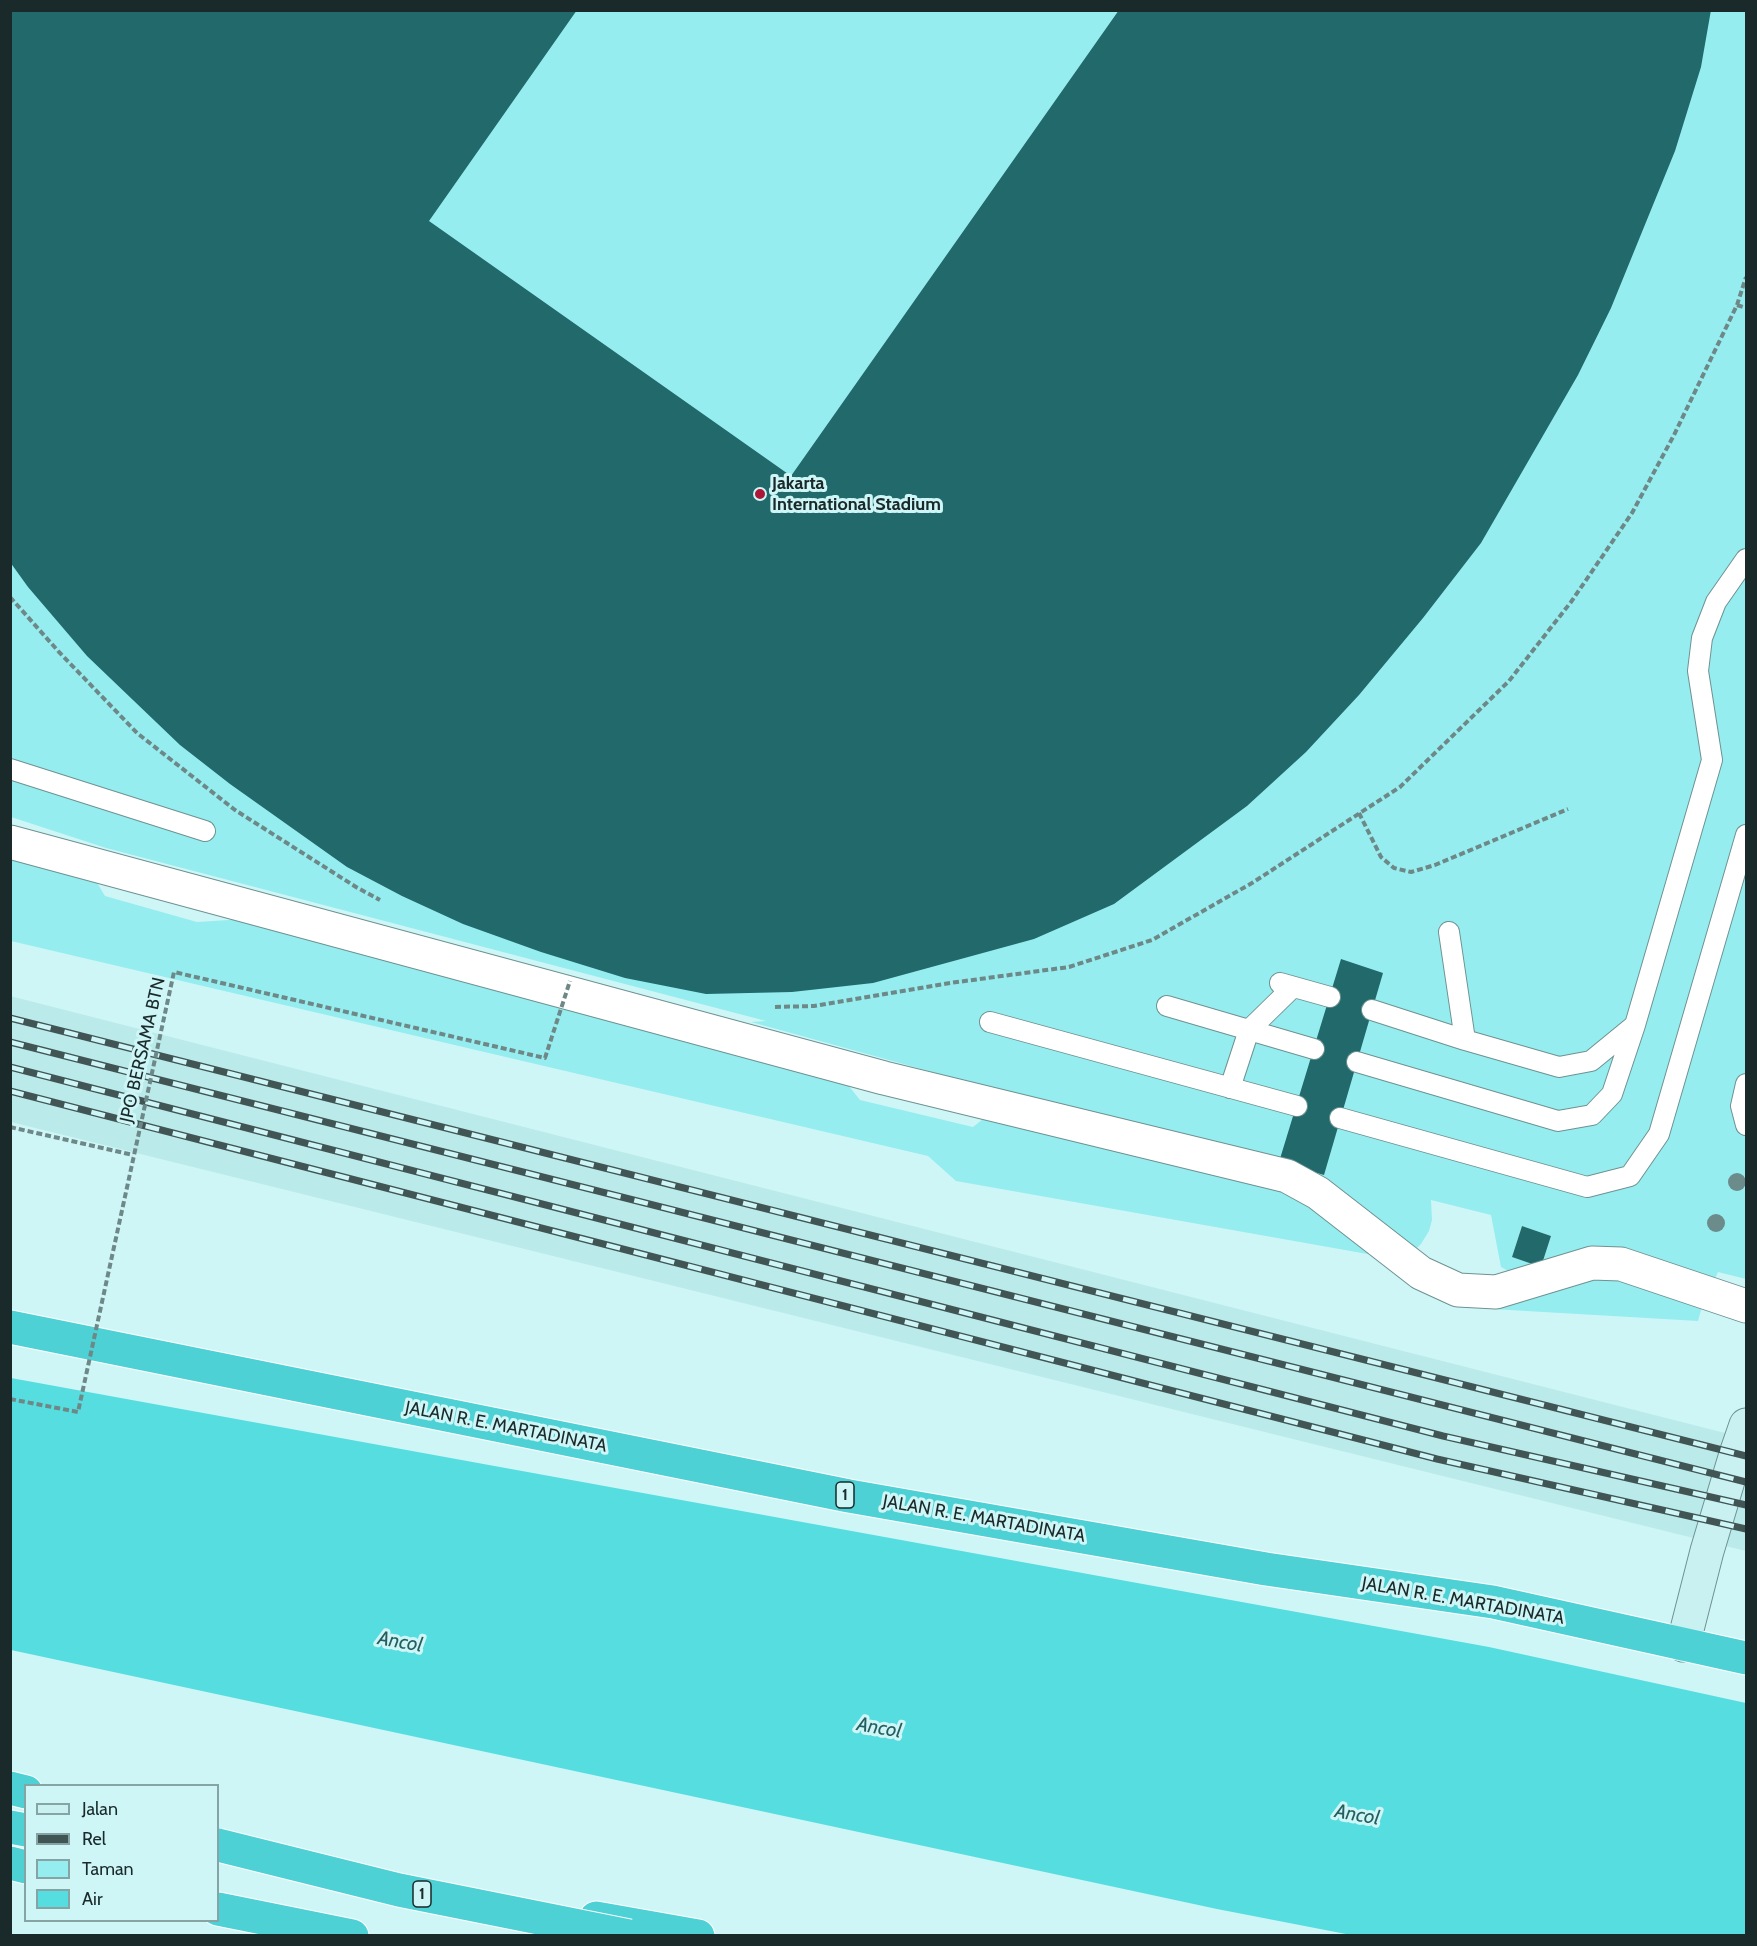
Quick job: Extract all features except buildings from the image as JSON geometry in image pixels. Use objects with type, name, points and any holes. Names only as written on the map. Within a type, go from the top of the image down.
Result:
[{"type":"highway","name":"JALAN R. E. MARTADINATA","points":[[10,1327],[849,1496],[1266,1569],[1493,1602],[1746,1658]]},
{"type":"highway","name":"1","points":[[219,1845],[399,1890],[629,1935]]},
{"type":"highway","points":[[219,1860],[698,1935]]},
{"type":"highway","points":[[10,1863],[24,1869]]},
{"type":"highway","points":[[219,1909],[352,1935]]},
{"type":"highway","points":[[219,1921],[269,1935]]},
{"type":"main road","points":[[1683,1645],[1707,1551],[1746,1425]]},
{"type":"street","points":[[10,842],[884,1078],[1287,1176],[1318,1192],[1421,1274],[1458,1290],[1496,1292],[1592,1263],[1621,1264],[1746,1306]]},
{"type":"lane","points":[[1357,1062],[1558,1121],[1592,1115],[1612,1094],[1635,1025],[1712,760],[1698,671],[1702,638],[1716,602],[1746,559]]},
{"type":"lane","points":[[10,769],[205,831]]},
{"type":"lane","points":[[1340,1118],[1587,1187],[1630,1176],[1659,1134],[1746,835]]},
{"type":"lane","points":[[1449,932],[1465,1040]]},
{"type":"lane","points":[[1230,1088],[1249,1030],[1286,985],[1329,997]]},
{"type":"lane","points":[[1167,1006],[1314,1049]]},
{"type":"lane","points":[[1372,1010],[1465,1040],[1559,1066],[1591,1061],[1635,1025]]},
{"type":"lane","points":[[990,1022],[1297,1106]]},
{"type":"lane","points":[[1746,1084],[1741,1106],[1746,1125]]},
{"type":"path","points":[[770,1007],[814,1006],[950,983],[1069,967],[1152,940],[1252,883],[1400,787],[1501,689],[1571,602],[1632,513],[1674,435],[1737,305],[1746,277]]},
{"type":"path","points":[[1737,305],[1746,308]]},
{"type":"path","points":[[10,597],[137,733],[235,810],[356,887],[388,903]]},
{"type":"path","points":[[1359,813],[1381,857],[1394,868],[1411,872],[1435,865],[1568,809]]},
{"type":"path","name":"JPO BERSAMA BTN","points":[[10,1399],[78,1412],[174,972],[545,1058],[570,981]]},
{"type":"path","points":[[10,1127],[133,1155]]},
{"type":"shaded area","points":[[10,996],[1746,1437],[1746,1551],[11,1122]]},
{"type":"green space","name":"Jakarta International Stadium","points":[[10,11],[1746,11],[1746,1279],[1718,1272],[1713,1283],[1541,1267],[1551,1236],[1522,1226],[1512,1257],[1534,1264],[1512,1273],[1501,1267],[1491,1215],[1431,1200],[1432,1220],[1429,1231],[1414,1251],[1306,1175],[751,1022],[766,1021],[106,848],[11,817]]},
{"type":"green space","points":[[11,849],[96,881],[105,896],[197,922],[244,919],[837,1071],[860,1100],[973,1127],[993,1111],[1281,1180],[1373,1255],[956,1181],[928,1156],[11,941]]},
{"type":"green space","points":[[1594,1270],[1705,1296],[1698,1321],[1492,1309],[1458,1303]]},
{"type":"water","name":"Ancol","points":[[11,1378],[1489,1647],[1746,1703],[1746,1935],[1351,1935],[1217,1909],[11,1650]]},
{"type":"railway","points":[[10,1018],[1746,1456]]},
{"type":"railway","points":[[10,1042],[1746,1482]]},
{"type":"railway","points":[[10,1067],[1443,1436],[1746,1505]]},
{"type":"railway","points":[[10,1091],[1437,1459],[1746,1529]]},
{"type":"place","name":"Jakarta International Stadium","points":[[760,494]]}]
